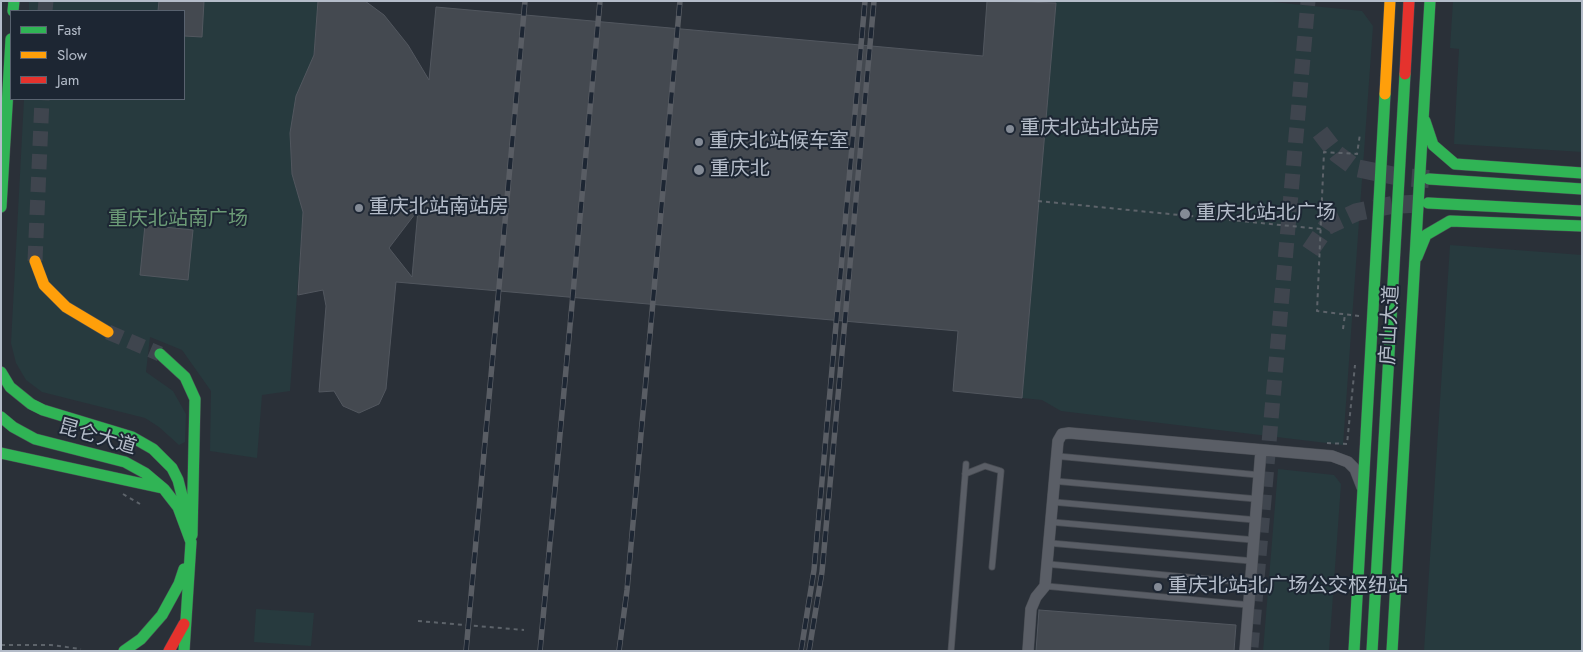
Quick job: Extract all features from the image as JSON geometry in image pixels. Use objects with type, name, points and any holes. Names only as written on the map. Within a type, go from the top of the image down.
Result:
[{"type":"street","name":"庐山大道","points":[[1354,651],[1390,1]]},
{"type":"street","name":"庐山大道","points":[[1372,651],[1409,1]]},
{"type":"street","name":"庐山大道","points":[[1392,651],[1430,1]]},
{"type":"street","points":[[1,207],[10,56]]},
{"type":"street","points":[[1422,114],[1433,145],[1455,164],[1582,173]]},
{"type":"street","points":[[1428,179],[1582,189]]},
{"type":"street","points":[[1428,204],[1582,211]]},
{"type":"street","points":[[1413,269],[1426,235],[1450,221],[1582,226]]},
{"type":"street","points":[[35,262],[44,284],[66,307],[108,332]]},
{"type":"street","points":[[124,651],[141,639],[162,615],[179,584],[192,542],[195,399],[185,377],[160,354]]},
{"type":"street","points":[[1,372],[10,387],[31,404],[43,410],[132,437],[158,453],[172,468],[178,480],[183,494],[192,542]]},
{"type":"street","name":"昆仑大道","points":[[1,417],[13,428],[35,439],[125,462],[146,473],[164,489],[178,507],[192,542],[184,651]]},
{"type":"street","points":[[1028,651],[1031,609],[1045,586],[1059,437],[1069,433],[1341,458],[1355,470],[1363,489]]},
{"type":"street","points":[[1245,651],[1261,450]]},
{"type":"street","points":[[1,453],[164,489]]},
{"type":"street","points":[[169,651],[186,621]]},
{"type":"lane","points":[[1,446],[23,457]]},
{"type":"lane","points":[[1056,456],[1259,475]]},
{"type":"lane","points":[[951,651],[966,464]]},
{"type":"lane","points":[[965,474],[985,466],[1001,471],[992,567]]},
{"type":"lane","points":[[1054,481],[1257,499]]},
{"type":"lane","points":[[1053,502],[1256,520]]},
{"type":"lane","points":[[1051,522],[1254,540]]},
{"type":"lane","points":[[1049,543],[1252,561]]},
{"type":"lane","points":[[1047,564],[1250,583]]},
{"type":"lane","points":[[1045,586],[1249,605]]},
{"type":"path","points":[[1360,134],[1357,154],[1324,152],[1317,311],[1360,316]]},
{"type":"path","points":[[1038,201],[1321,229]]},
{"type":"path","points":[[1344,329],[1345,314]]},
{"type":"path","points":[[1321,443],[1347,444],[1355,365]]},
{"type":"path","points":[[418,621],[524,630]]},
{"type":"path","points":[[1,645],[52,645],[81,649]]},
{"type":"green space","name":"重庆北站南广场","points":[[29,1],[318,1],[314,55],[290,133],[292,174],[303,212],[290,391],[262,395],[257,458],[210,451],[211,391],[182,350],[150,337],[146,372],[173,391],[186,414],[185,442],[179,445],[159,427],[145,418],[42,392],[26,380],[16,363],[11,343],[24,100],[185,100],[185,10],[29,10]]},
{"type":"green space","name":"重庆北站北广场","points":[[1056,1],[1263,1],[1362,11],[1373,26],[1343,445],[1061,411],[1042,400],[1022,398]]},
{"type":"green space","points":[[1453,1],[1582,1],[1582,152],[1454,144],[1459,49],[1450,48]]},
{"type":"green space","points":[[1450,245],[1582,255],[1582,651],[1424,651]]},
{"type":"green space","points":[[1278,469],[1334,475],[1341,484],[1329,651],[1263,651]]},
{"type":"green space","points":[[256,609],[314,613],[311,646],[254,642]]},
{"type":"building","points":[[159,1],[204,1],[202,37],[185,36],[185,10],[158,10]]},
{"type":"building","name":"重庆北站候车室","points":[[318,1],[365,1],[384,15],[408,45],[429,80],[436,7],[983,56],[987,1],[1056,3],[1022,398],[953,391],[958,331],[396,282],[386,389],[379,404],[359,413],[343,406],[334,391],[319,392],[326,306],[323,290],[298,295],[303,212],[292,174],[290,133],[296,96],[314,55]],"holes":[[[418,210],[412,277],[389,248]]]},
{"type":"building","points":[[145,225],[193,230],[188,280],[140,275]]},
{"type":"building","points":[[1039,610],[1236,625],[1234,651],[1036,651]]},
{"type":"tunnel","points":[[45,10],[46,1]]},
{"type":"tunnel","points":[[1251,647],[1308,1]]},
{"type":"tunnel","points":[[35,261],[42,100]]},
{"type":"tunnel","points":[[1320,132],[1337,154],[1356,168],[1400,177],[1429,179]]},
{"type":"tunnel","points":[[1310,251],[1327,226],[1357,212],[1392,205],[1428,203]]},
{"type":"tunnel","points":[[108,332],[160,354]]},
{"type":"railway","points":[[466,651],[525,1]]},
{"type":"railway","points":[[540,651],[600,1]]},
{"type":"railway","points":[[619,651],[627,590],[680,1]]},
{"type":"railway","points":[[801,651],[814,570],[865,1]]},
{"type":"railway","points":[[809,651],[822,572],[874,1]]},
{"type":"traffic: fast","points":[[13,10],[14,1]]},
{"type":"traffic: fast","points":[[1392,651],[1430,1]]},
{"type":"traffic: fast","points":[[1,207],[10,56]]},
{"type":"traffic: fast","points":[[1372,651],[1405,74]]},
{"type":"traffic: fast","points":[[1354,651],[1385,94]]},
{"type":"traffic: fast","points":[[1425,121],[1433,145],[1455,164],[1582,173]]},
{"type":"traffic: fast","points":[[1429,179],[1582,189]]},
{"type":"traffic: fast","points":[[1428,203],[1582,211]]},
{"type":"traffic: fast","points":[[1417,257],[1426,235],[1450,221],[1582,226]]},
{"type":"traffic: fast","points":[[160,354],[185,377],[195,399],[192,535]]},
{"type":"traffic: fast","points":[[1,372],[10,387],[31,404],[43,410],[132,437],[153,449],[172,468],[178,480],[186,511]]},
{"type":"traffic: fast","points":[[1,417],[13,427],[35,439],[125,462],[145,473],[164,489],[178,507],[191,542],[184,651]]},
{"type":"traffic: fast","points":[[1,453],[162,488]]},
{"type":"traffic: fast","points":[[124,651],[141,639],[162,615],[179,584],[184,569]]},
{"type":"traffic: slow","points":[[1385,94],[1390,1]]},
{"type":"traffic: slow","points":[[35,261],[44,285],[66,307],[108,332]]},
{"type":"traffic: jam","points":[[1405,74],[1409,1]]},
{"type":"traffic: jam","points":[[169,651],[184,624]]},
{"type":"place","name":"重庆北站北站房","points":[[1010,129]]},
{"type":"place","name":"重庆北站候车室","points":[[699,142]]},
{"type":"place","name":"重庆北","points":[[699,170]]},
{"type":"place","name":"重庆北站南站房","points":[[359,208]]},
{"type":"place","name":"重庆北站北广场","points":[[1185,214]]},
{"type":"place","name":"重庆北站北广场公交枢纽站","points":[[1158,587]]}]
